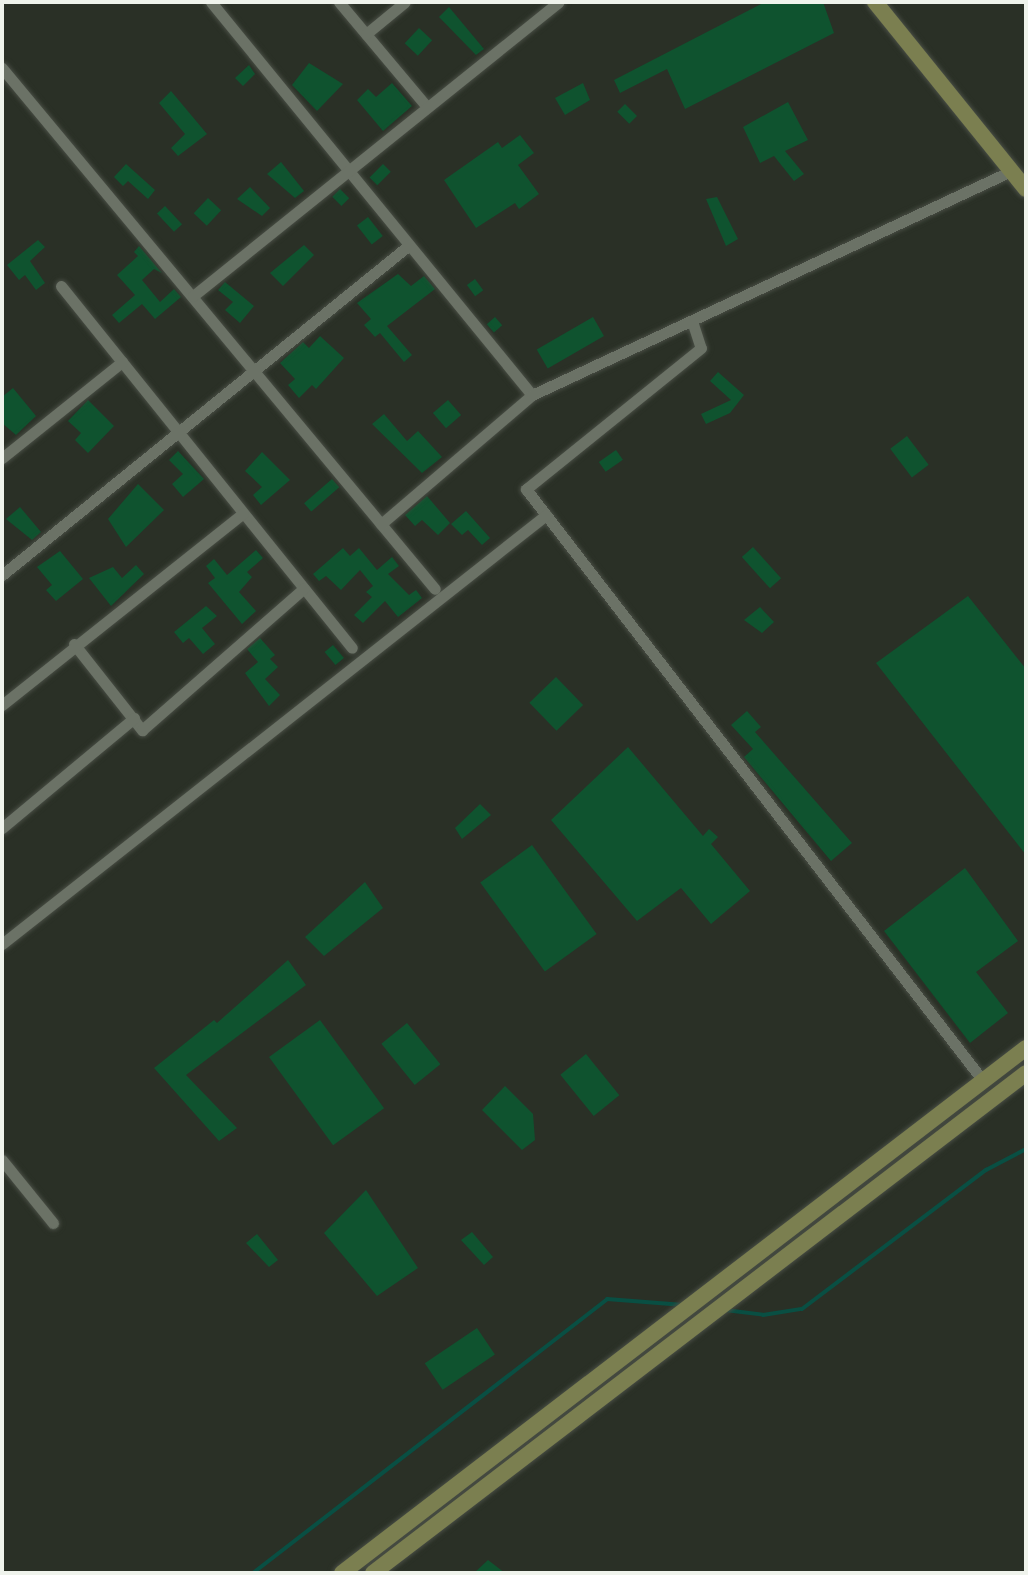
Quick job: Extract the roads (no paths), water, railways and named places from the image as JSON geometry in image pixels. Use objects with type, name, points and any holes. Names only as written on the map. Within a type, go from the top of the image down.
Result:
[{"type":"main road","points":[[875,2],[1026,189]]},
{"type":"main road","points":[[342,1573],[669,1326],[1026,1048]]},
{"type":"main road","points":[[373,1573],[1026,1073]]},
{"type":"street","points":[[211,2],[346,172],[532,395]]},
{"type":"street","points":[[339,2],[427,107]]},
{"type":"street","points":[[366,34],[405,2]]},
{"type":"street","points":[[193,296],[559,2]]},
{"type":"street","points":[[2,68],[435,589]]},
{"type":"street","points":[[381,524],[532,395],[1011,171]]},
{"type":"street","points":[[2,575],[408,246]]},
{"type":"street","points":[[61,286],[352,648]]},
{"type":"street","points":[[692,321],[701,348],[526,489],[984,1082]]},
{"type":"street","points":[[2,458],[122,362]]},
{"type":"street","points":[[2,705],[74,644],[243,513]]},
{"type":"street","points":[[2,944],[546,515]]},
{"type":"street","points":[[74,644],[142,730],[304,588]]},
{"type":"street","points":[[2,828],[134,718]]},
{"type":"street","points":[[2,1160],[53,1223]]},
{"type":"waterway","points":[[725,1310],[763,1315],[802,1309],[986,1170],[1026,1149]]},
{"type":"waterway","points":[[253,1573],[607,1299],[684,1305]]}]
